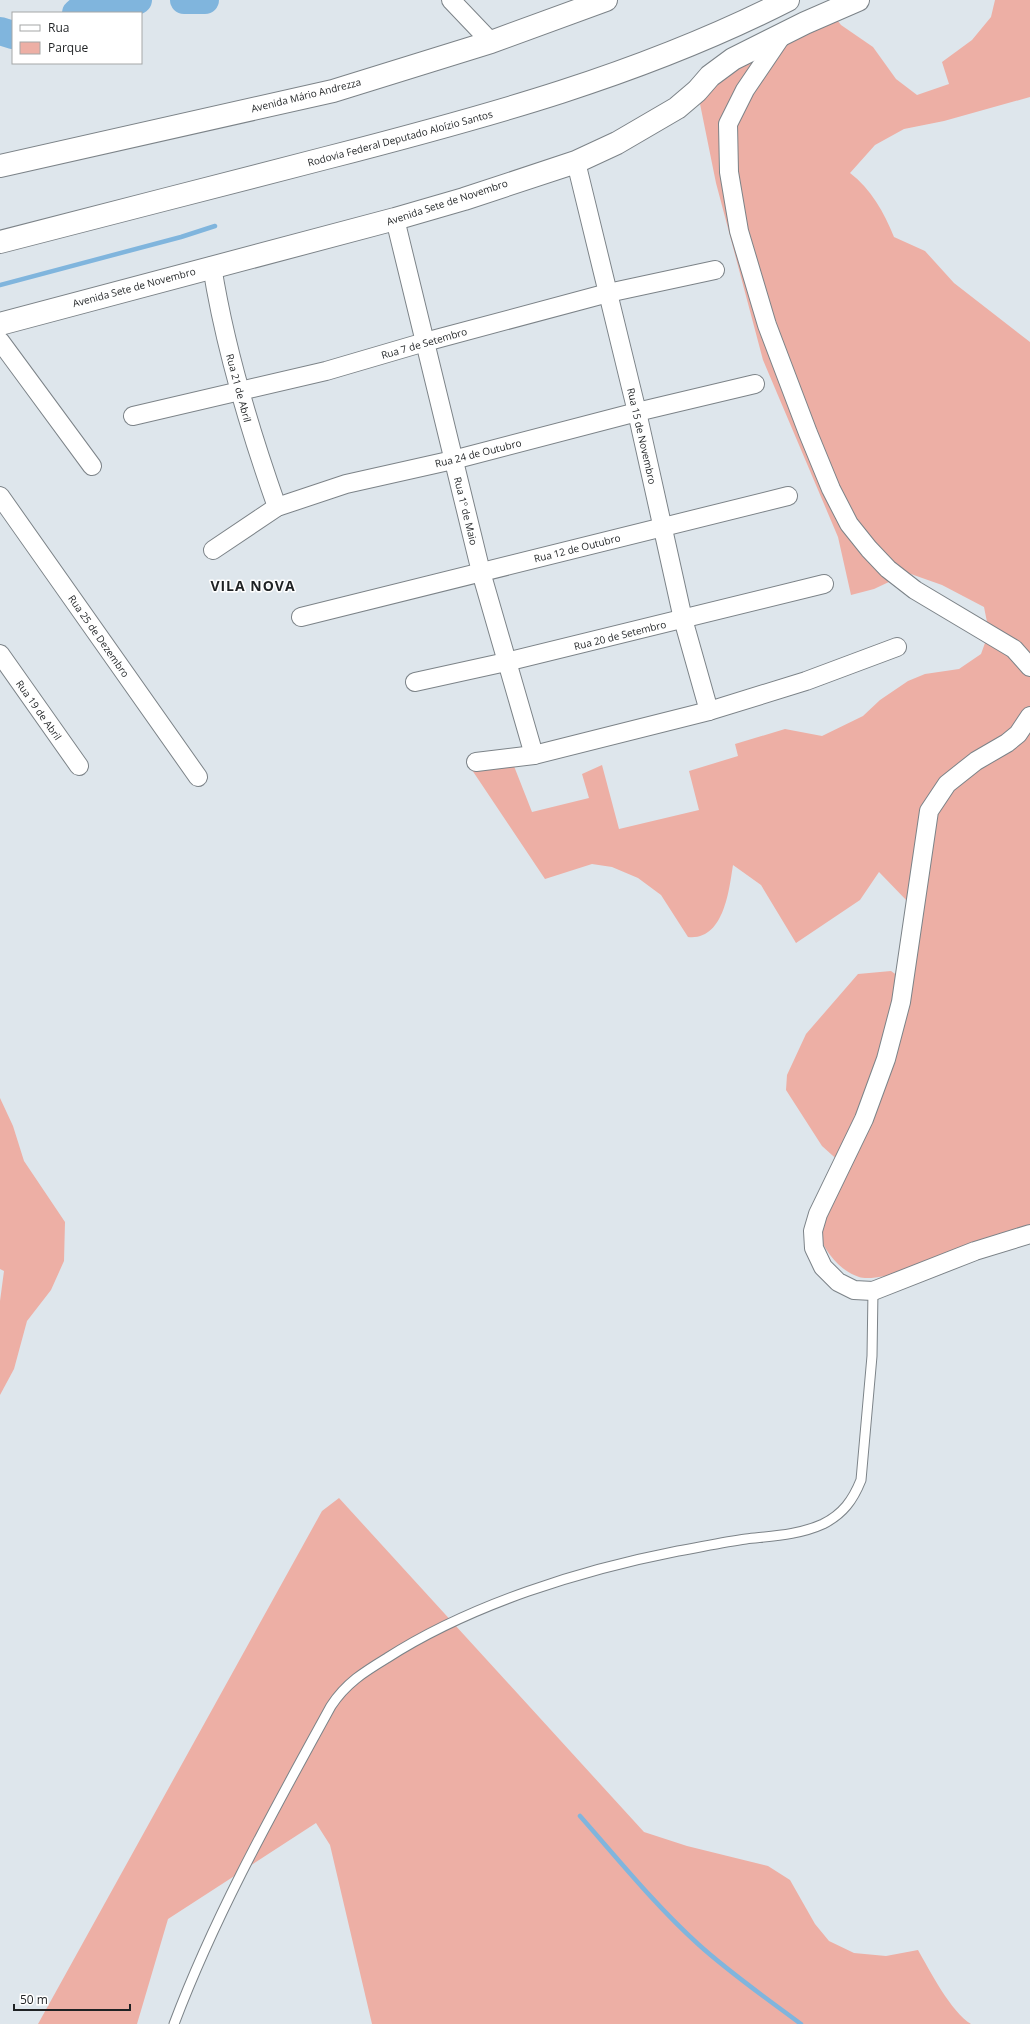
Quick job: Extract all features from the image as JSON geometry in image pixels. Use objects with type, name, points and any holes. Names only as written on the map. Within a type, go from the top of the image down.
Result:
[{"type":"main road","name":"Avenida Mário Andrezza","points":[[0,166],[333,91],[491,42],[582,4],[606,0]]},
{"type":"main road","name":"Rodovia Federal Deputado Aloízio Santos","points":[[0,242],[390,142],[512,108],[563,92],[698,43],[788,0]]},
{"type":"main road","name":"Avenida Sete de Novembro","points":[[0,324],[212,266],[302,245],[395,219],[576,162],[617,143],[678,108],[697,91],[710,76],[733,59],[858,0]]},
{"type":"street","points":[[451,0],[491,42]]},
{"type":"street","points":[[784,34],[745,90],[728,124],[729,172],[739,231],[767,325],[808,433],[831,489],[849,524],[869,549],[888,569],[915,590],[1014,649],[1030,666]]},
{"type":"street","name":"Rua 15 de Novembro","points":[[576,162],[637,412],[683,619],[709,711]]},
{"type":"street","name":"Rua 1º de Maio","points":[[395,219],[481,572],[534,755]]},
{"type":"street","name":"Rua 21 de Abril","points":[[212,266],[224,330],[238,390],[277,507]]},
{"type":"street","name":"Rua 7 de Setembro","points":[[133,416],[238,390],[326,371],[425,342],[608,294],[715,270]]},
{"type":"street","points":[[0,341],[92,466]]},
{"type":"street","name":"Rua 24 de Outubro","points":[[213,550],[277,507],[346,484],[453,460],[637,412],[755,384]]},
{"type":"street","name":"Rua 25 de Dezembro","points":[[0,496],[198,777]]},
{"type":"street","name":"Rua 12 de Outubro","points":[[301,617],[351,603],[367,601],[788,496]]},
{"type":"street","name":"Rua 20 de Setembro","points":[[415,682],[506,662],[824,584]]},
{"type":"street","points":[[476,762],[534,755],[709,711],[806,681],[897,647]]},
{"type":"street","name":"Rua 19 de Abril","points":[[0,654],[79,766]]},
{"type":"street","points":[[1030,716],[1018,734],[1007,743],[976,761],[947,784],[929,811],[900,1002],[886,1058],[864,1119],[828,1191],[818,1214],[813,1231],[814,1248],[823,1267],[838,1282],[854,1290],[872,1291],[975,1251],[1030,1234]]},
{"type":"lane","points":[[174,2024],[214,1927],[259,1836],[331,1706],[341,1691],[355,1678],[403,1648],[449,1623],[492,1605],[558,1582],[605,1568],[677,1551],[744,1539],[796,1533],[823,1524],[841,1513],[854,1498],[861,1480],[872,1356],[872,1291]]},
{"type":"green space","points":[[995,0],[1030,0],[1030,97],[944,121],[904,129],[875,145],[850,173],[858,179],[871,194],[886,219],[894,237],[925,251],[954,283],[1030,342],[1030,1227],[942,1260],[916,1268],[892,1275],[872,1278],[859,1277],[845,1270],[833,1259],[824,1246],[817,1231],[842,1164],[822,1146],[786,1090],[787,1075],[806,1034],[858,974],[891,971],[901,978],[910,904],[879,872],[860,900],[796,943],[761,885],[733,865],[726,900],[717,923],[710,931],[700,936],[688,937],[661,895],[638,878],[612,867],[592,864],[545,879],[468,764],[512,761],[532,812],[589,798],[582,774],[602,765],[619,829],[699,810],[689,771],[738,756],[735,744],[785,729],[822,736],[863,716],[880,700],[908,681],[925,674],[959,669],[981,654],[989,632],[984,607],[942,585],[908,573],[874,589],[851,595],[838,537],[763,360],[716,183],[696,84],[834,16],[841,25],[873,47],[896,79],[917,95],[949,84],[942,62],[972,40],[991,17]]},
{"type":"green space","points":[[0,1098],[13,1126],[24,1161],[65,1222],[64,1261],[51,1290],[27,1321],[14,1369],[0,1395],[0,1301],[4,1271],[0,1269]]},
{"type":"green space","points":[[339,1498],[644,1832],[687,1846],[768,1866],[790,1880],[815,1924],[829,1941],[854,1953],[886,1956],[918,1950],[949,2001],[963,2018],[971,2024],[372,2024],[330,1845],[316,1823],[168,1919],[137,2024],[38,2024],[322,1511]]},
{"type":"waterway","points":[[77,12],[84,6],[107,7],[117,10],[138,0]]},
{"type":"waterway","points":[[184,0],[205,0]]},
{"type":"waterway","points":[[0,31],[12,35]]},
{"type":"waterway","points":[[0,285],[181,237],[215,226]]},
{"type":"waterway","points":[[580,1816],[652,1898],[682,1929],[710,1955],[735,1975],[801,2024]]},
{"type":"district","name":"VILA NOVA","points":[[253,586]]}]
